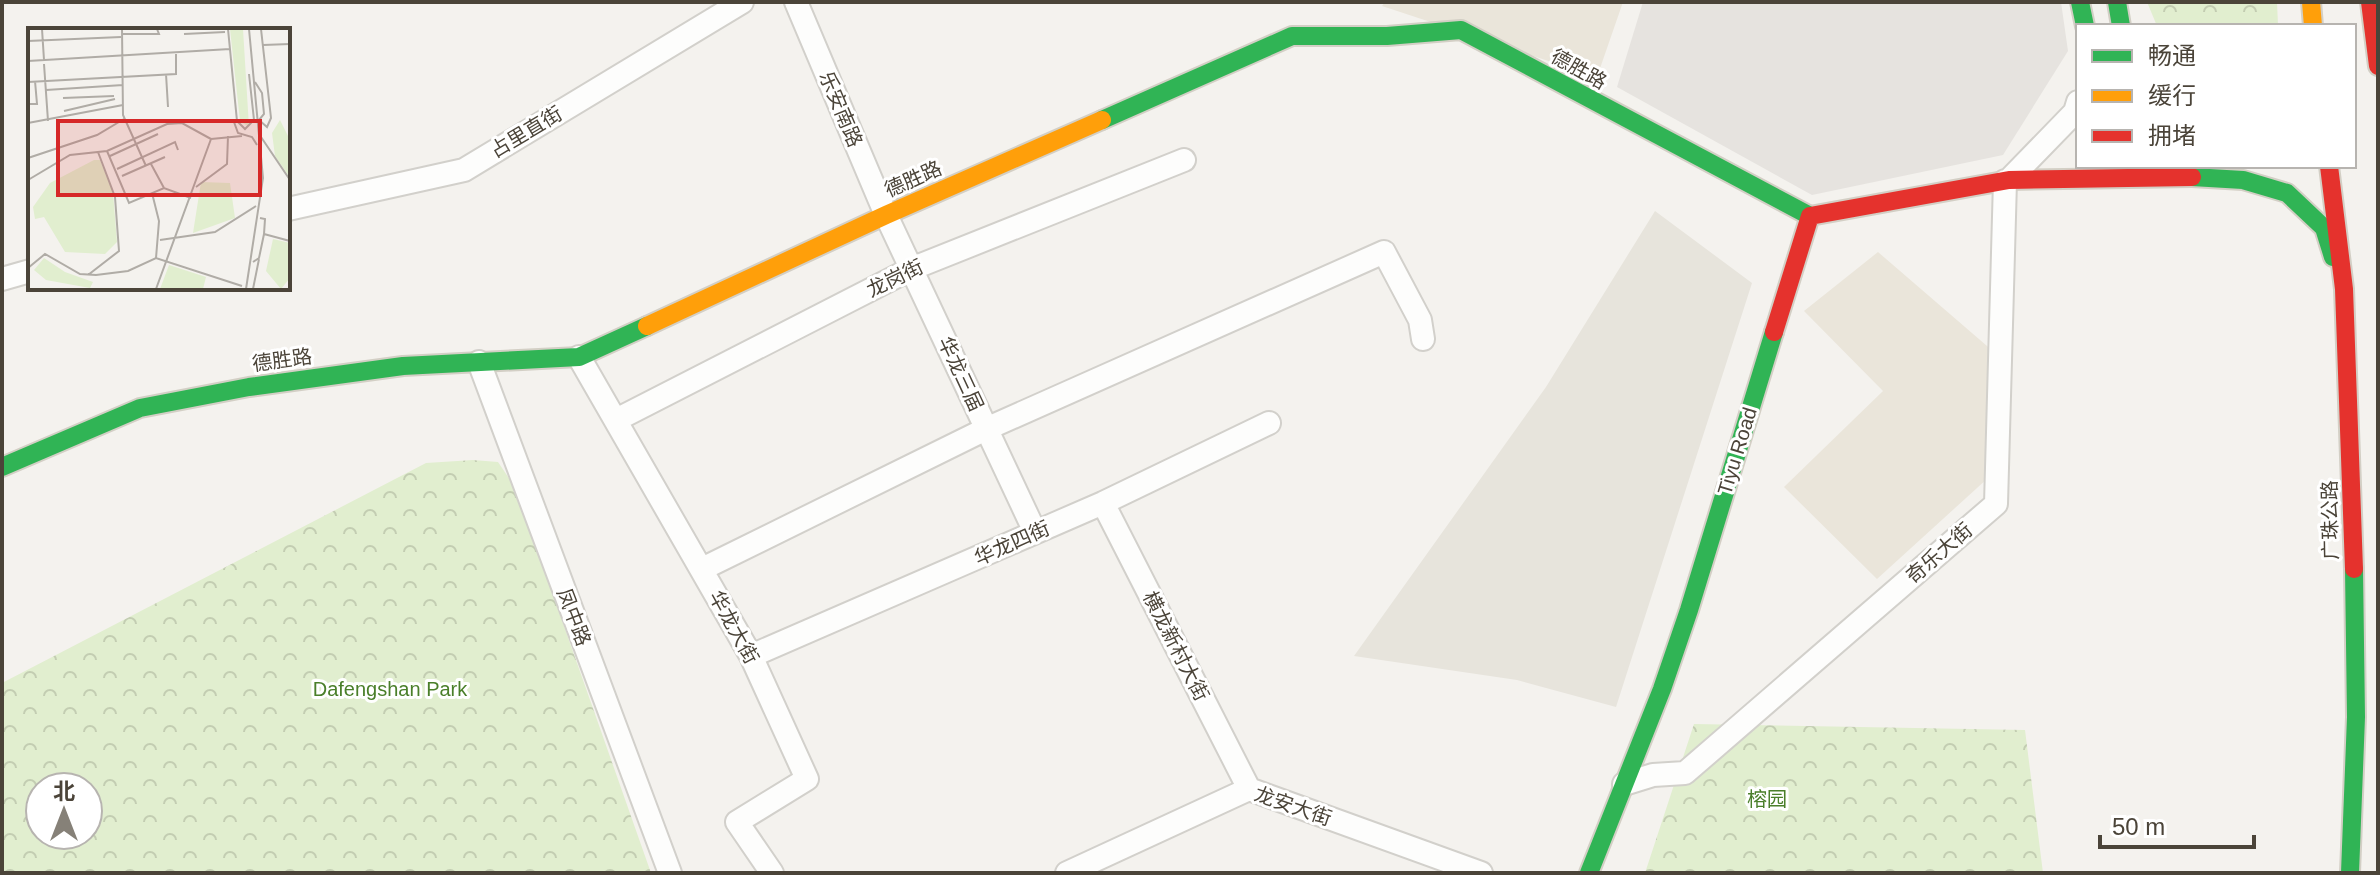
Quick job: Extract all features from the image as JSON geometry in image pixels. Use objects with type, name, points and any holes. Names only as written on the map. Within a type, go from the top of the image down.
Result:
[{"type":"main road","points":[[2080,2],[2085,24]]},
{"type":"main road","points":[[2117,2],[2121,24]]},
{"type":"main road","points":[[2304,24],[2309,2]]},
{"type":"main road","points":[[2309,2],[2313,24]]},
{"type":"main road","points":[[2375,3],[2378,66]]},
{"type":"main road","name":"德胜路","points":[[2,467],[140,408],[249,387],[403,366],[579,357],[886,215],[1292,36],[1387,36],[1461,30],[1810,216]]},
{"type":"main road","points":[[2164,168],[2192,177]]},
{"type":"main road","name":"广珠公路","points":[[2329,168],[2344,289],[2353,504],[2356,717],[2350,873]]},
{"type":"main road","points":[[1810,216],[2007,180],[2192,177],[2243,180],[2287,193],[2324,228],[2344,289]]},
{"type":"main road","name":"Tiyu Road","points":[[1589,873],[1662,689],[1689,610],[1810,216]]},
{"type":"street","name":"占里直街","points":[[290,209],[464,170],[742,2]]},
{"type":"street","name":"乐安南路","points":[[796,2],[886,215]]},
{"type":"street","points":[[2007,180],[2076,109]]},
{"type":"street","name":"龙岗街","points":[[616,420],[911,269],[1184,160]]},
{"type":"street","name":"奇乐大街","points":[[1624,784],[1653,775],[1685,773],[1996,504],[2007,180]]},
{"type":"street","name":"华龙三届","points":[[886,215],[1035,532]]},
{"type":"street","points":[[702,569],[986,429],[1384,252],[1420,320],[1423,339]]},
{"type":"street","points":[[2,279],[28,272]]},
{"type":"street","name":"华龙大街","points":[[579,357],[751,656],[807,779],[737,822],[772,873]]},
{"type":"street","name":"凤中路","points":[[479,362],[670,873]]},
{"type":"street","name":"华龙四街","points":[[751,656],[1103,503],[1269,423]]},
{"type":"street","name":"横龙新村大街","points":[[1103,503],[1249,789]]},
{"type":"street","name":"龙安大街","points":[[1067,873],[1110,864],[1249,789],[1481,873]]},
{"type":"shaded area","points":[[1385,2],[1623,2],[1597,77],[1382,6]]},
{"type":"shaded area","points":[[1643,2],[2061,2],[2068,51],[2003,155],[1812,195],[1617,87]]},
{"type":"shaded area","points":[[1655,211],[1752,283],[1616,707],[1517,680],[1354,656],[1546,387]]},
{"type":"shaded area","points":[[1878,252],[1994,352],[1988,478],[1877,579],[1784,487],[1883,391],[1804,311]]},
{"type":"green space","points":[[2147,2],[2277,2],[2278,24],[2156,24]]},
{"type":"green space","name":"Dafengshan Park","points":[[498,462],[515,487],[651,873],[2,873],[2,683],[426,463]]},
{"type":"green space","name":"榕园","points":[[1694,724],[2025,730],[2043,873],[1645,873]]},
{"type":"traffic: fast","points":[[2080,2],[2085,24]]},
{"type":"traffic: fast","points":[[2117,2],[2121,24]]},
{"type":"traffic: fast","points":[[1102,120],[1292,36],[1387,36],[1461,30],[1810,216]]},
{"type":"traffic: fast","points":[[2175,172],[2192,177],[2243,180],[2287,193],[2324,228],[2333,257]]},
{"type":"traffic: fast","points":[[2,467],[140,408],[249,387],[403,366],[579,357],[647,326]]},
{"type":"traffic: fast","points":[[1589,873],[1662,689],[1774,332]]},
{"type":"traffic: fast","points":[[2350,873],[2356,717],[2354,569]]},
{"type":"traffic: slow","points":[[2311,2],[2313,24]]},
{"type":"traffic: slow","points":[[647,326],[886,215],[1102,120]]},
{"type":"traffic: jam","points":[[2370,2],[2378,66]]},
{"type":"traffic: jam","points":[[2329,168],[2344,289],[2354,569]]},
{"type":"traffic: jam","points":[[1810,216],[2009,180],[2192,177]]},
{"type":"traffic: jam","points":[[1774,332],[1810,216]]}]
